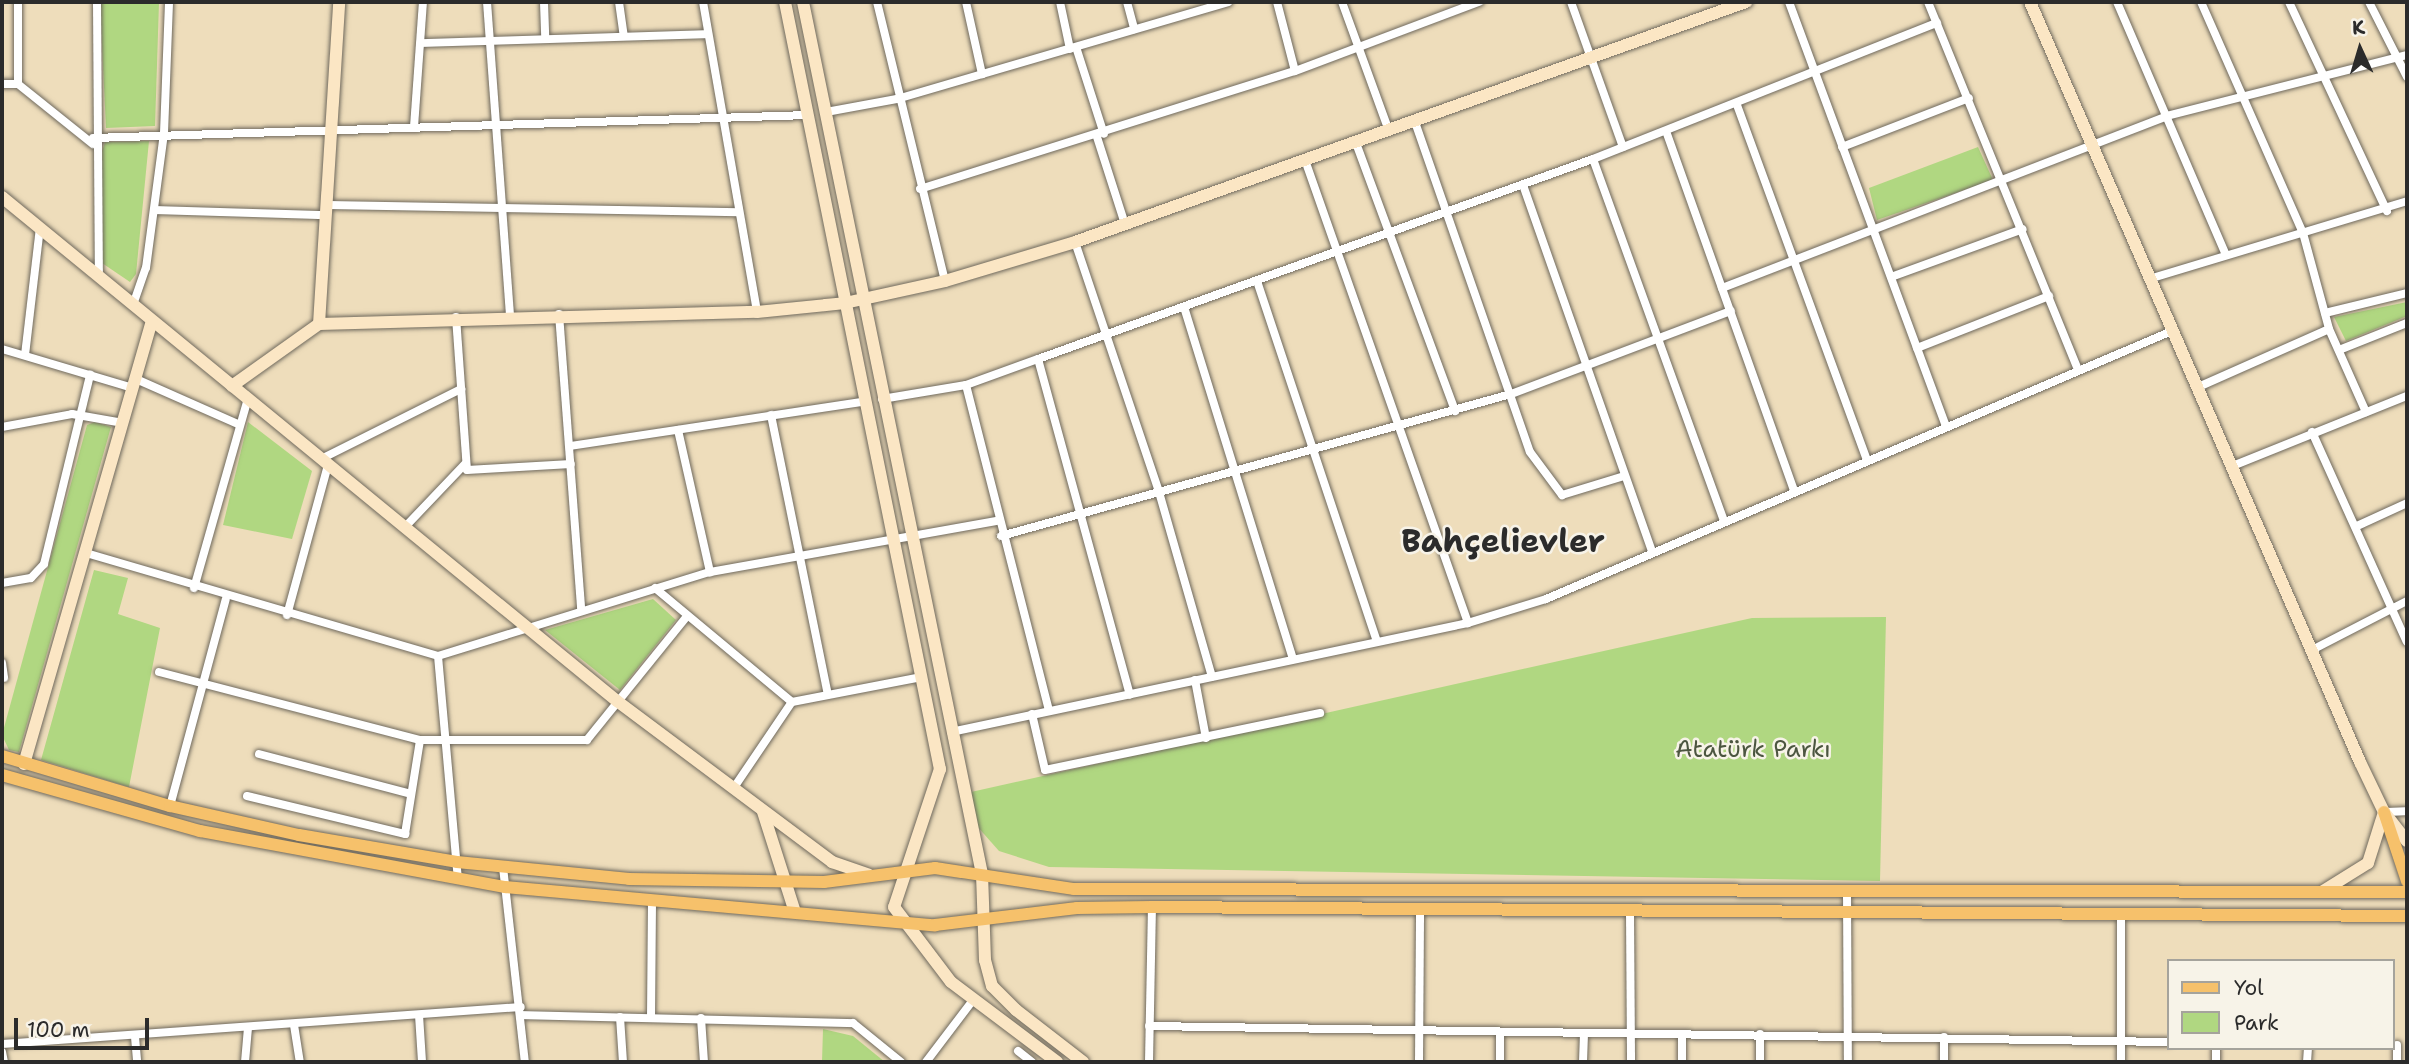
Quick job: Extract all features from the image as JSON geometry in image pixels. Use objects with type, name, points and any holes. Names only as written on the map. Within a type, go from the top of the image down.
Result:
[{"type":"main road","points":[[319,324],[339,2]]},
{"type":"main road","points":[[785,2],[940,769],[926,825],[903,872],[894,907],[899,920],[951,982],[1057,1062]]},
{"type":"main road","points":[[803,2],[911,535],[948,733],[982,874],[992,986],[1083,1062]]},
{"type":"main road","points":[[232,386],[319,324],[510,315],[757,312],[864,300],[945,281],[1075,242],[1746,2]]},
{"type":"main road","points":[[2030,2],[2310,651],[2384,812],[2407,881]]},
{"type":"main road","points":[[2,197],[99,271],[152,321],[617,701],[832,862],[869,875]]},
{"type":"main road","points":[[24,764],[152,321]]},
{"type":"main road","points":[[2,756],[170,806],[457,862],[629,879],[782,883],[903,872],[982,874],[1074,889],[2313,895],[2407,892]]},
{"type":"main road","points":[[2,775],[200,831],[505,887],[794,909],[899,920],[985,922],[1077,908],[1152,907],[2121,917],[2407,916]]},
{"type":"main road","points":[[762,811],[782,883],[794,909]]},
{"type":"main road","points":[[2384,812],[2407,841]]},
{"type":"main road","points":[[2313,895],[2339,886],[2368,863],[2384,812]]},
{"type":"street","points":[[18,2],[18,84]]},
{"type":"street","points":[[96,2],[93,141],[99,271]]},
{"type":"street","points":[[134,302],[154,210],[164,133],[169,2]]},
{"type":"street","points":[[414,127],[424,43],[423,2]]},
{"type":"street","points":[[486,2],[510,315]]},
{"type":"street","points":[[544,2],[545,39]]},
{"type":"street","points":[[619,2],[624,36]]},
{"type":"street","points":[[703,2],[757,312]]},
{"type":"street","points":[[877,2],[897,99],[945,281]]},
{"type":"street","points":[[966,2],[982,74]]},
{"type":"street","points":[[1060,2],[1125,224]]},
{"type":"street","points":[[1127,2],[1135,29]]},
{"type":"street","points":[[827,112],[897,99],[1135,29],[1200,6],[1228,2]]},
{"type":"street","points":[[1277,2],[1294,71]]},
{"type":"street","points":[[1342,2],[1389,131]]},
{"type":"street","points":[[920,189],[1100,135],[1294,71],[1479,2]]},
{"type":"street","points":[[1572,2],[1623,147]]},
{"type":"street","points":[[1789,2],[1945,426]]},
{"type":"street","points":[[1928,2],[2078,369]]},
{"type":"street","points":[[2117,2],[2225,253]]},
{"type":"street","points":[[2202,2],[2246,96],[2303,233],[2329,329],[2366,412]]},
{"type":"street","points":[[2289,2],[2322,78],[2387,212]]},
{"type":"street","points":[[2369,2],[2407,77]]},
{"type":"street","points":[[882,399],[966,385],[1337,253],[1737,105],[1937,23]]},
{"type":"street","points":[[424,43],[708,34]]},
{"type":"street","points":[[1723,288],[2093,150],[2167,116],[2407,55]]},
{"type":"street","points":[[2,84],[18,84],[93,141],[164,133],[808,115]]},
{"type":"street","points":[[1842,147],[1969,99]]},
{"type":"street","points":[[1737,105],[1867,460]]},
{"type":"street","points":[[1415,122],[1450,212],[1530,452],[1562,495],[1624,476]]},
{"type":"street","points":[[1666,131],[1794,491]]},
{"type":"street","points":[[1356,143],[1455,411]]},
{"type":"street","points":[[1593,159],[1724,520]]},
{"type":"street","points":[[1306,160],[1468,623]]},
{"type":"street","points":[[1523,184],[1652,551]]},
{"type":"street","points":[[2149,279],[2225,253],[2387,212],[2407,201]]},
{"type":"street","points":[[154,210],[739,212]]},
{"type":"street","points":[[25,355],[40,228]]},
{"type":"street","points":[[1891,277],[2023,229]]},
{"type":"street","points":[[1075,242],[1109,334],[1159,492],[1212,677]]},
{"type":"street","points":[[1258,281],[1377,642]]},
{"type":"street","points":[[2325,313],[2407,293]]},
{"type":"street","points":[[1917,348],[2049,296]]},
{"type":"street","points":[[1184,307],[1293,659]]},
{"type":"street","points":[[1001,537],[1511,394],[1656,337],[1731,311]]},
{"type":"street","points":[[559,314],[581,609]]},
{"type":"street","points":[[456,317],[467,470],[571,464]]},
{"type":"street","points":[[2339,350],[2407,323]]},
{"type":"street","points":[[2196,388],[2329,329]]},
{"type":"street","points":[[948,733],[1468,623],[1546,599],[1724,520],[2172,331]]},
{"type":"street","points":[[2,349],[90,375],[134,384],[238,424]]},
{"type":"street","points":[[1038,359],[1130,695]]},
{"type":"street","points":[[2,583],[31,578],[44,564],[90,375]]},
{"type":"street","points":[[966,385],[1001,537],[1049,711]]},
{"type":"street","points":[[287,615],[325,462],[461,389]]},
{"type":"street","points":[[2231,467],[2312,432],[2407,396]]},
{"type":"street","points":[[194,588],[238,424],[248,400]]},
{"type":"street","points":[[570,446],[866,401]]},
{"type":"street","points":[[2,427],[81,414],[123,423]]},
{"type":"street","points":[[771,415],[828,694]]},
{"type":"street","points":[[678,430],[710,572]]},
{"type":"street","points":[[2312,432],[2357,526],[2407,642]]},
{"type":"street","points":[[405,527],[465,464]]},
{"type":"street","points":[[2357,526],[2407,503]]},
{"type":"street","points":[[86,553],[226,598],[438,656],[581,609],[710,572],[997,521]]},
{"type":"street","points":[[655,588],[792,702]]},
{"type":"street","points":[[170,806],[226,598]]},
{"type":"street","points":[[2310,651],[2407,601]]},
{"type":"street","points":[[159,672],[420,740],[587,740],[687,616]]},
{"type":"street","points":[[438,656],[458,879]]},
{"type":"street","points":[[2,663],[4,678]]},
{"type":"street","points":[[733,789],[792,702],[922,677]]},
{"type":"street","points":[[1195,680],[1206,738]]},
{"type":"street","points":[[1032,714],[1045,770],[1320,713]]},
{"type":"street","points":[[247,796],[405,834],[420,740]]},
{"type":"street","points":[[259,754],[411,794]]},
{"type":"street","points":[[2384,812],[2407,811]]},
{"type":"street","points":[[503,867],[525,1062]]},
{"type":"street","points":[[1847,893],[1848,1062]]},
{"type":"street","points":[[651,1017],[652,899]]},
{"type":"street","points":[[1149,1062],[1152,907]]},
{"type":"street","points":[[1419,1062],[1420,910]]},
{"type":"street","points":[[1630,912],[1631,1062]]},
{"type":"street","points":[[2121,917],[2122,1062]]},
{"type":"street","points":[[926,1062],[973,1000]]},
{"type":"street","points":[[2,1044],[135,1037],[419,1015],[521,1011],[620,1017],[853,1023],[901,1062]]},
{"type":"street","points":[[419,1015],[422,1062]]},
{"type":"street","points":[[620,1017],[623,1062]]},
{"type":"street","points":[[701,1018],[704,1062]]},
{"type":"street","points":[[294,1025],[300,1062]]},
{"type":"street","points":[[1149,1026],[2168,1042]]},
{"type":"street","points":[[245,1062],[247,1028]]},
{"type":"street","points":[[1500,1032],[1500,1062]]},
{"type":"street","points":[[1583,1062],[1584,1033]]},
{"type":"street","points":[[1682,1034],[1682,1062]]},
{"type":"street","points":[[1760,1034],[1760,1062]]},
{"type":"street","points":[[135,1037],[137,1062]]},
{"type":"street","points":[[1944,1037],[1944,1062]]},
{"type":"street","points":[[2397,1062],[2395,1045],[2407,1045]]},
{"type":"street","points":[[1018,1051],[1032,1062]]},
{"type":"street","points":[[2,1052],[4,1062]]},
{"type":"green space","points":[[159,3],[155,126],[106,128],[100,4]]},
{"type":"green space","points":[[149,141],[136,274],[130,282],[102,263],[102,152],[105,142]]},
{"type":"green space","points":[[1978,147],[1993,180],[1877,220],[1869,188]]},
{"type":"green space","points":[[2407,302],[2407,316],[2346,341],[2334,317]]},
{"type":"green space","points":[[95,422],[111,427],[19,752],[9,750],[2,735],[87,425]]},
{"type":"green space","points":[[248,422],[312,471],[292,539],[223,525]]},
{"type":"green space","points":[[94,570],[128,578],[118,614],[160,628],[129,787],[41,760]]},
{"type":"green space","points":[[653,599],[676,620],[620,690],[545,630]]},
{"type":"green space","name":"Atatürk Parkı","points":[[1886,617],[1880,881],[1049,867],[999,851],[976,825],[971,792],[1752,618]]},
{"type":"green space","points":[[823,1029],[853,1036],[885,1062],[822,1062]]},
{"type":"district","name":"Bahçelievler","points":[[1503,541]]}]
